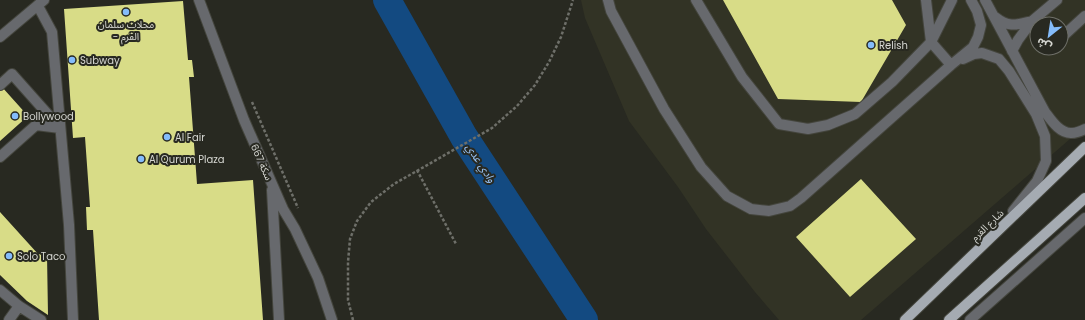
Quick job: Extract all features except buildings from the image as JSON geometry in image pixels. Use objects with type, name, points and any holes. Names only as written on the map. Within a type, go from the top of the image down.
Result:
[{"type":"main road","name":"شارع القرم","points":[[905,320],[1085,147]]},
{"type":"main road","points":[[949,320],[1085,198]]},
{"type":"street","name":"سكة 667","points":[[199,0],[244,120],[283,209],[295,229],[318,278],[332,320]]},
{"type":"street","points":[[608,0],[612,11],[656,94],[701,167],[727,196],[751,209],[769,211],[790,206],[801,198],[973,46],[978,37],[981,25],[977,11],[971,0]]},
{"type":"street","points":[[696,0],[742,77],[779,124],[808,129],[828,125],[855,114],[892,82],[931,42],[952,0]]},
{"type":"street","points":[[926,0],[931,42],[950,65]]},
{"type":"street","points":[[985,0],[1045,112],[1054,124],[1065,133],[1074,134],[1085,129]]},
{"type":"street","points":[[1038,16],[1057,0]]},
{"type":"street","points":[[0,37],[41,3],[52,32],[69,225],[73,320]]},
{"type":"street","points":[[992,15],[1002,23],[1015,25],[1029,22]]},
{"type":"street","points":[[1069,31],[1085,16]]},
{"type":"street","points":[[1012,51],[1029,25]]},
{"type":"street","points":[[950,65],[974,54],[982,54],[999,59],[1009,71],[1036,114],[1045,136],[1046,161],[1037,181],[994,235]]},
{"type":"street","points":[[0,85],[12,74],[60,128]]},
{"type":"street","points":[[0,157],[36,125],[60,128]]},
{"type":"street","points":[[272,184],[279,320]]},
{"type":"street","points":[[970,320],[1085,218]]},
{"type":"street","points":[[0,290],[19,306],[41,320]]},
{"type":"street","points":[[10,320],[19,306]]},
{"type":"path","points":[[353,320],[348,300],[348,262],[350,239],[358,221],[371,202],[394,184],[492,128],[517,106],[534,85],[549,62],[561,37],[573,0]]},
{"type":"path","points":[[418,170],[456,244]]},
{"type":"shaded area","points":[[581,0],[1085,0],[1085,126],[861,320],[779,320],[755,292],[706,229],[678,187],[629,121],[585,18]]},
{"type":"waterway","name":"وادي عدي","points":[[387,0],[464,137],[584,320]]},
{"type":"place","name":"محلات سلمان - القرم","points":[[126,12]]},
{"type":"place","name":"Relish","points":[[871,45]]},
{"type":"place","name":"Subway","points":[[72,60]]},
{"type":"place","name":"Bollywood","points":[[15,116]]},
{"type":"place","name":"Al Fair","points":[[167,137]]},
{"type":"place","name":"Al Qurum Plaza","points":[[141,159]]},
{"type":"place","name":"Solo Taco","points":[[9,256]]}]
